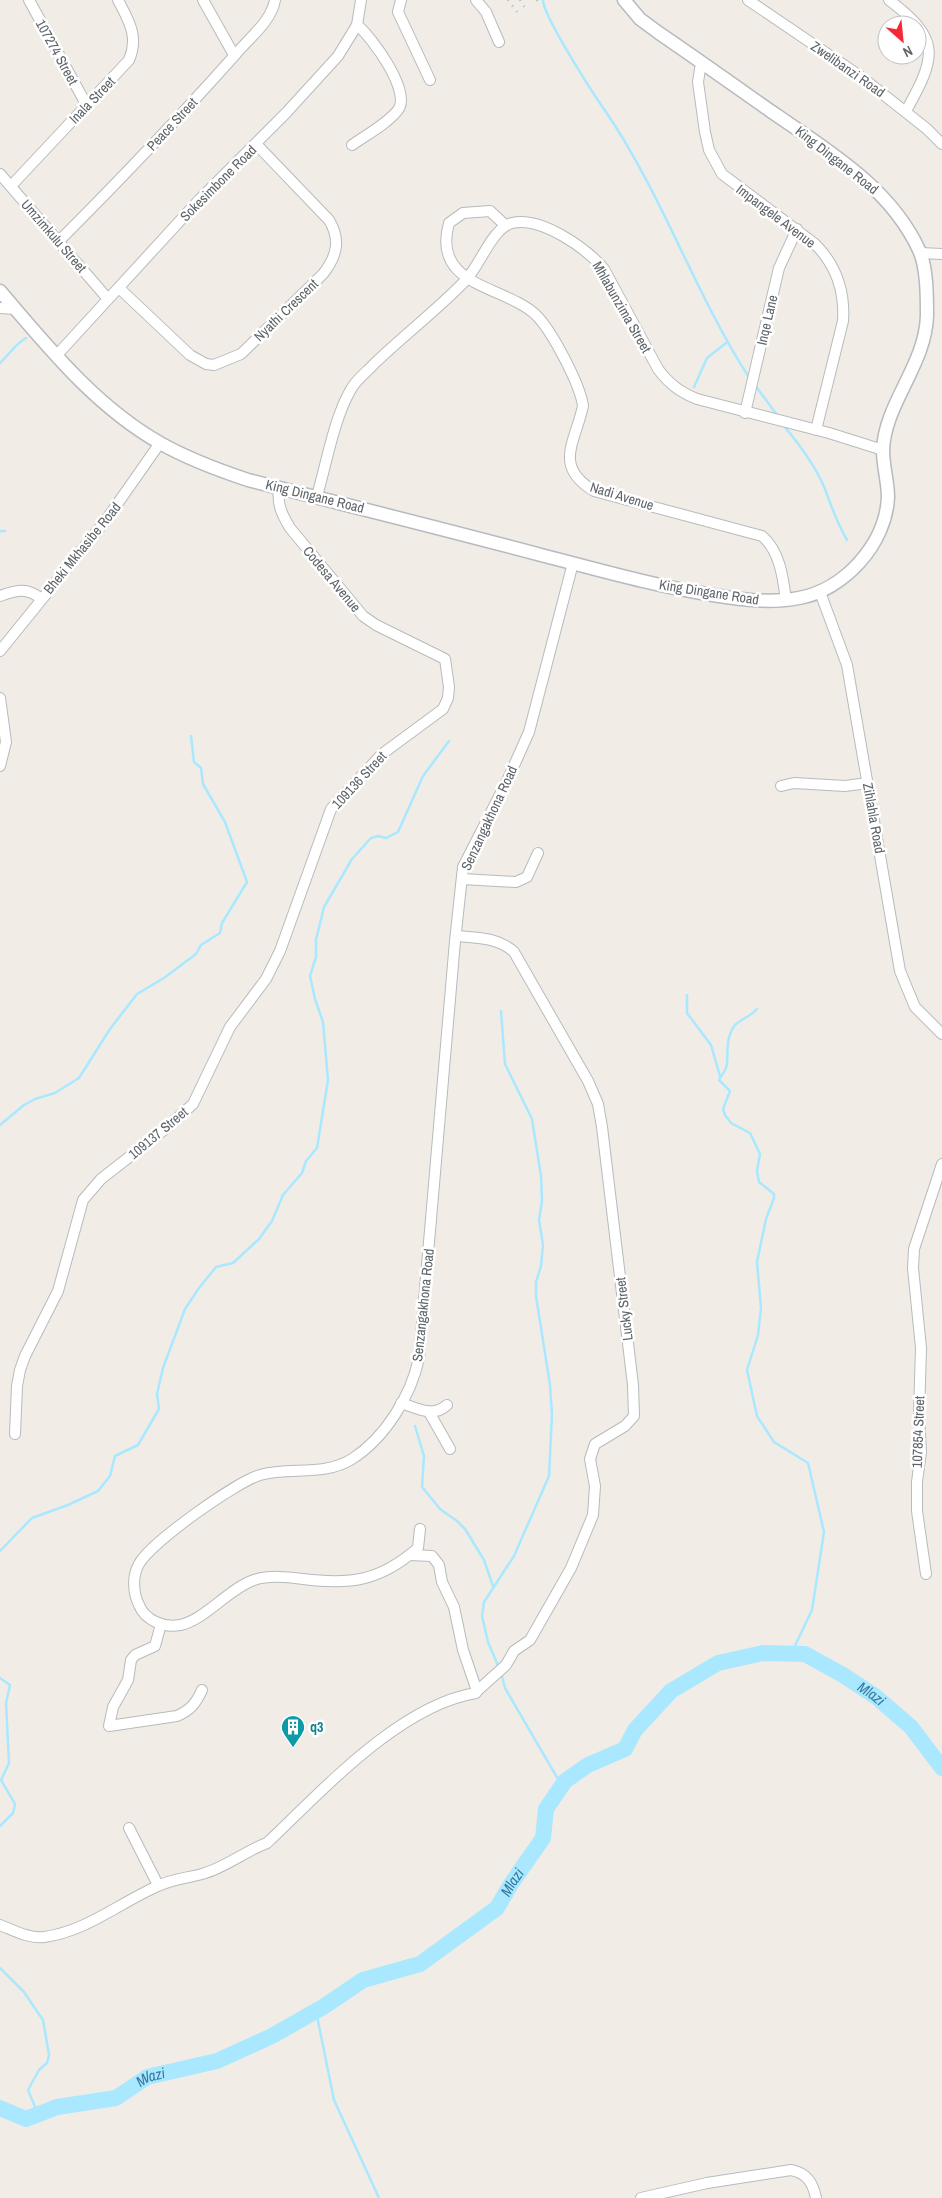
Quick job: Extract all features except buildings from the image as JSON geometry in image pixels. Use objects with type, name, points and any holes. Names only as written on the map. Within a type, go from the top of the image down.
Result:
[{"type":"street","name":"107274 Street","points":[[29,0],[86,104]]},
{"type":"street","name":"Inala Street","points":[[11,186],[86,104],[124,67],[133,51],[133,32],[118,0]]},
{"type":"street","points":[[203,0],[234,55]]},
{"type":"street","name":"Peace Street","points":[[58,242],[131,168],[266,20],[274,7],[275,0]]},
{"type":"street","name":"Sokesimbone Road","points":[[56,356],[199,200],[256,144],[338,56],[357,24],[361,0]]},
{"type":"street","points":[[401,0],[398,12],[430,80]]},
{"type":"street","points":[[476,0],[486,12],[499,42]]},
{"type":"street","name":"King Dingane Road","points":[[0,291],[56,356],[102,400],[160,443],[210,467],[279,487],[678,589],[767,601],[786,600],[820,592],[839,581],[853,569],[876,538],[884,518],[888,500],[883,450],[889,421],[923,345],[927,315],[920,253],[894,210],[868,182],[818,144],[640,19],[624,0]]},
{"type":"street","name":"Zwelibanzi Road","points":[[748,0],[860,76],[906,112],[942,144]]},
{"type":"street","points":[[889,0],[919,24],[926,33],[930,45],[929,68],[906,112]]},
{"type":"street","points":[[352,145],[398,110],[402,97],[399,86],[375,44],[357,24]]},
{"type":"street","name":"Impangele Avenue","points":[[701,63],[698,89],[705,132],[714,160],[722,174],[734,185],[796,229],[828,256],[833,265],[844,303],[843,321],[816,430]]},
{"type":"street","name":"Nyathi Crescent","points":[[119,288],[190,355],[206,364],[214,366],[241,354],[323,274],[332,263],[336,252],[337,236],[330,220],[256,144]]},
{"type":"street","name":"Umzimkulu Street","points":[[0,174],[108,299]]},
{"type":"street","points":[[317,496],[343,408],[353,386],[405,334],[467,279],[494,238],[505,225],[496,214],[486,210],[463,213],[451,220],[447,231],[447,251],[450,260],[467,279]]},
{"type":"street","name":"Mhlabunzima Street","points":[[505,225],[524,222],[540,225],[578,245],[592,255],[604,269],[668,383],[682,393],[697,400],[816,430],[883,450]]},
{"type":"street","name":"Inqe Lane","points":[[746,413],[779,268],[796,229]]},
{"type":"street","points":[[920,253],[942,254]]},
{"type":"street","name":"Nadi Avenue","points":[[467,279],[527,309],[537,316],[546,328],[578,387],[583,406],[569,457],[576,478],[594,491],[762,536],[769,542],[779,564],[786,600]]},
{"type":"street","points":[[0,308],[16,310]]},
{"type":"street","name":"Bheki Mkhasibe Road","points":[[0,651],[106,520],[160,443]]},
{"type":"street","name":"Codesa Avenue","points":[[279,487],[277,502],[281,514],[290,528],[363,616],[376,625],[445,658]]},
{"type":"street","name":"Senzangakhona Road","points":[[162,1624],[153,1621],[142,1611],[134,1586],[138,1565],[151,1549],[194,1516],[252,1478],[285,1471],[329,1469],[352,1459],[376,1438],[401,1403],[415,1378],[419,1358],[456,936],[464,867],[529,732],[573,563]]},
{"type":"street","points":[[0,596],[23,590],[34,592],[41,599]]},
{"type":"street","name":"Zihlahla Road","points":[[820,592],[847,665],[903,983],[915,1007],[942,1034]]},
{"type":"street","name":"109136 Street","points":[[248,1003],[266,979],[280,951],[331,809],[382,754],[443,709],[448,698],[449,687],[445,658]]},
{"type":"street","points":[[0,698],[6,742],[0,766]]},
{"type":"street","points":[[781,786],[794,783],[845,786],[868,783]]},
{"type":"street","points":[[462,879],[516,882],[527,877],[538,852]]},
{"type":"street","name":"Lucky Street","points":[[456,936],[495,940],[503,943],[514,952],[594,1095],[602,1127],[633,1385],[634,1416],[625,1426],[595,1444],[591,1450],[590,1459],[595,1486],[593,1515],[571,1568],[530,1640],[514,1651],[506,1665],[477,1691]]},
{"type":"street","name":"109137 Street","points":[[15,1434],[17,1386],[20,1370],[25,1356],[58,1291],[79,1211],[88,1192],[193,1104],[206,1080],[223,1040],[248,1003]]},
{"type":"street","name":"107854 Street","points":[[926,1574],[917,1511],[917,1482],[921,1452],[918,1414],[921,1348],[913,1268],[914,1250],[942,1164]]},
{"type":"street","points":[[401,1403],[429,1412],[442,1410],[447,1405]]},
{"type":"street","points":[[429,1412],[450,1449]]},
{"type":"street","points":[[202,1690],[195,1704],[187,1712],[177,1716],[109,1726],[113,1707],[128,1680],[131,1660],[135,1655],[155,1646],[162,1624],[179,1625],[187,1623],[253,1580],[274,1577],[328,1582],[354,1582],[376,1575],[410,1555],[420,1543],[420,1529]]},
{"type":"street","points":[[0,1925],[27,1935],[46,1937],[90,1920],[158,1886],[186,1876],[202,1874],[267,1843],[374,1744],[404,1722],[443,1702],[477,1691],[463,1650],[454,1607],[442,1582],[439,1565],[432,1556],[410,1555]]},
{"type":"street","points":[[129,1828],[158,1886]]},
{"type":"street","points":[[641,2198],[707,2183],[791,2170],[804,2174],[810,2180],[816,2198]]},
{"type":"waterway","points":[[543,0],[545,9],[560,38],[645,177],[712,313],[750,379]]},
{"type":"waterway","points":[[0,363],[26,338]]},
{"type":"waterway","points":[[694,387],[707,358],[726,343]]},
{"type":"waterway","points":[[755,385],[777,415]]},
{"type":"waterway","points":[[784,426],[817,472],[847,540]]},
{"type":"waterway","points":[[0,531],[5,531]]},
{"type":"waterway","points":[[0,1125],[24,1105],[35,1099],[55,1093],[79,1078],[110,1029],[137,994],[164,978],[196,954],[201,945],[220,933],[222,923],[247,882],[225,822],[203,784],[201,768],[194,762],[191,736]]},
{"type":"waterway","points":[[0,1551],[32,1518],[68,1505],[98,1491],[110,1476],[115,1456],[138,1445],[159,1409],[157,1394],[163,1368],[185,1309],[216,1267],[233,1263],[259,1239],[272,1221],[283,1195],[302,1173],[306,1161],[317,1148],[328,1080],[323,1022],[310,976],[316,957],[316,940],[324,907],[352,859],[371,838],[378,836],[386,838],[398,832],[423,776],[449,741]]},
{"type":"waterway","points":[[687,995],[687,1013],[711,1045],[720,1076]]},
{"type":"waterway","points":[[757,1009],[737,1023],[732,1030],[728,1043],[727,1065],[719,1080],[730,1091],[723,1109],[725,1115],[731,1123],[750,1133],[760,1154],[757,1171],[759,1182],[774,1194],[766,1219],[757,1262],[761,1308],[758,1335],[747,1370],[757,1416],[774,1442],[808,1463],[824,1532],[812,1610],[791,1654]]},
{"type":"waterway","points":[[499,1668],[488,1642],[482,1616],[484,1602],[514,1556],[549,1476],[552,1414],[550,1385],[536,1296],[536,1282],[541,1266],[543,1245],[539,1220],[542,1201],[541,1176],[532,1119],[505,1064],[501,1011]]},
{"type":"waterway","points":[[415,1426],[424,1456],[422,1487],[440,1509],[465,1529],[484,1560],[493,1586]]},
{"type":"waterway","name":"Mlazi","points":[[0,2108],[26,2119],[57,2107],[116,2098],[147,2077],[217,2061],[272,2036],[323,2007],[363,1980],[420,1964],[497,1908],[543,1838],[546,1809],[565,1781],[588,1765],[625,1749],[635,1730],[671,1691],[718,1663],[763,1653],[805,1654],[843,1675],[875,1696],[911,1727],[942,1768]]},
{"type":"waterway","points":[[501,1673],[505,1688],[562,1786]]},
{"type":"waterway","points":[[0,1678],[10,1685],[6,1703],[9,1763],[1,1780],[15,1804],[13,1813],[0,1826]]},
{"type":"waterway","points":[[0,1968],[24,1992],[43,2020],[49,2055],[47,2063],[39,2070],[28,2090],[38,2114]]},
{"type":"waterway","points":[[316,2011],[334,2100],[379,2198]]},
{"type":"railway","points":[[508,0],[520,16]]},
{"type":"railway","points":[[520,0],[525,8]]},
{"type":"railway","points":[[537,0],[540,6]]},
{"type":"place","name":"q3","points":[[293,1748]]}]
